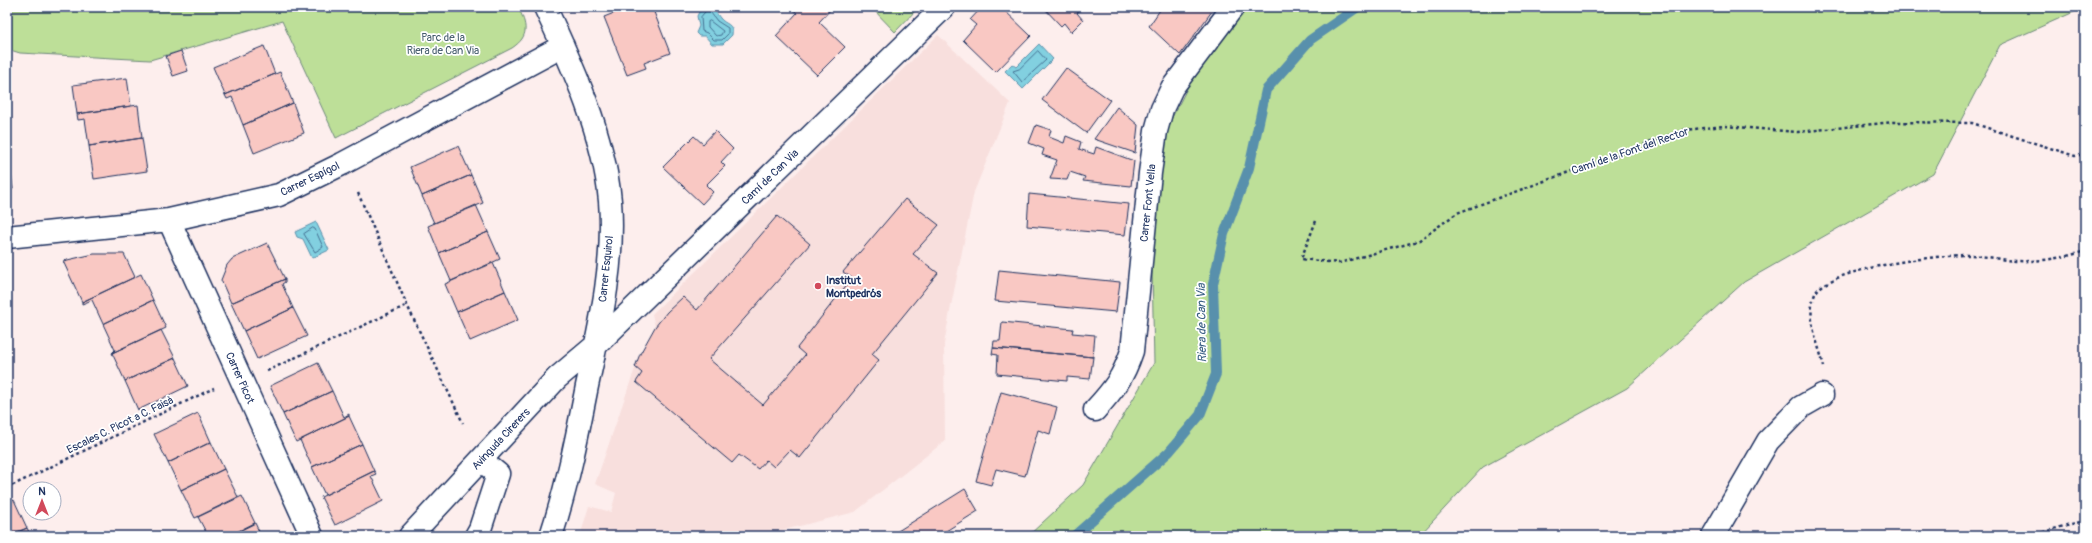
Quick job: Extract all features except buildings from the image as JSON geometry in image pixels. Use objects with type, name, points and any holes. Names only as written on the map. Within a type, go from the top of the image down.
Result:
[{"type":"street","name":"Carrer Esquirol","points":[[545,7],[563,46],[591,119],[606,177],[610,201],[610,238],[606,288],[564,497],[551,536]]},
{"type":"street","name":"Camí de Can Via","points":[[595,346],[944,7]]},
{"type":"street","name":"Carrer Font Vella","points":[[1095,410],[1114,390],[1125,372],[1132,351],[1150,173],[1156,131],[1162,108],[1172,88],[1233,7]]},
{"type":"street","name":"Carrer Espígol","points":[[7,237],[169,220],[279,195],[342,164],[563,46]]},
{"type":"street","name":"Carrer Picot","points":[[169,220],[250,375],[312,536]]},
{"type":"street","name":"Avinguda Cirerers","points":[[410,536],[557,378],[595,346]]},
{"type":"street","points":[[1713,536],[1768,441],[1801,407],[1822,395]]},
{"type":"street","points":[[476,536],[480,529],[498,474],[481,460]]},
{"type":"path","name":"Camí de la Font del Rector","points":[[1316,221],[1301,259],[1339,262],[1418,241],[1457,213],[1684,130],[1725,126],[1798,132],[1893,122],[1972,123],[2075,156],[2085,154]]},
{"type":"path","points":[[358,193],[407,305],[463,424]]},
{"type":"path","points":[[1822,395],[1827,379],[1813,330],[1811,307],[1816,292],[1830,281],[1858,270],[1941,257],[1971,255],[2023,261],[2065,257],[2085,251]]},
{"type":"path","name":"Escales C. Picot a C. Faisà","points":[[7,488],[250,375],[407,305]]},
{"type":"path","points":[[2031,536],[2085,521]]},
{"type":"shaded area","name":"Institut Montpedrós","points":[[938,35],[1010,103],[974,192],[951,306],[944,344],[945,441],[855,512],[760,536],[580,536],[589,506],[611,512],[616,493],[595,484],[640,354],[655,327],[652,314]]},
{"type":"green space","name":"Parc de la Riera de Can Via","points":[[7,7],[518,7],[525,25],[525,30],[522,39],[512,48],[336,138],[282,21],[150,60],[20,53],[7,49]]},
{"type":"green space","points":[[871,7],[919,7],[895,32]]},
{"type":"green space","points":[[1245,7],[2085,7],[2000,45],[1933,174],[1744,282],[1627,388],[1483,467],[1419,536],[1028,536],[1083,485],[1154,363],[1152,266],[1166,129],[1192,79]]},
{"type":"water","points":[[709,7],[715,10],[722,20],[732,28],[732,35],[723,44],[712,44],[705,36],[699,36],[696,33],[699,26],[697,16],[699,12]]},
{"type":"water","points":[[1039,44],[1053,59],[1023,89],[1005,71],[1012,64],[1016,67]]},
{"type":"water","points":[[316,222],[329,250],[312,258],[303,239],[297,237],[295,232]]},
{"type":"waterway","name":"Riera de Can Via","points":[[1074,536],[1169,452],[1200,415],[1216,374],[1213,284],[1224,234],[1249,168],[1266,90],[1310,40],[1358,7]]},
{"type":"place","name":"Institut Montpedrós","points":[[818,286]]}]
